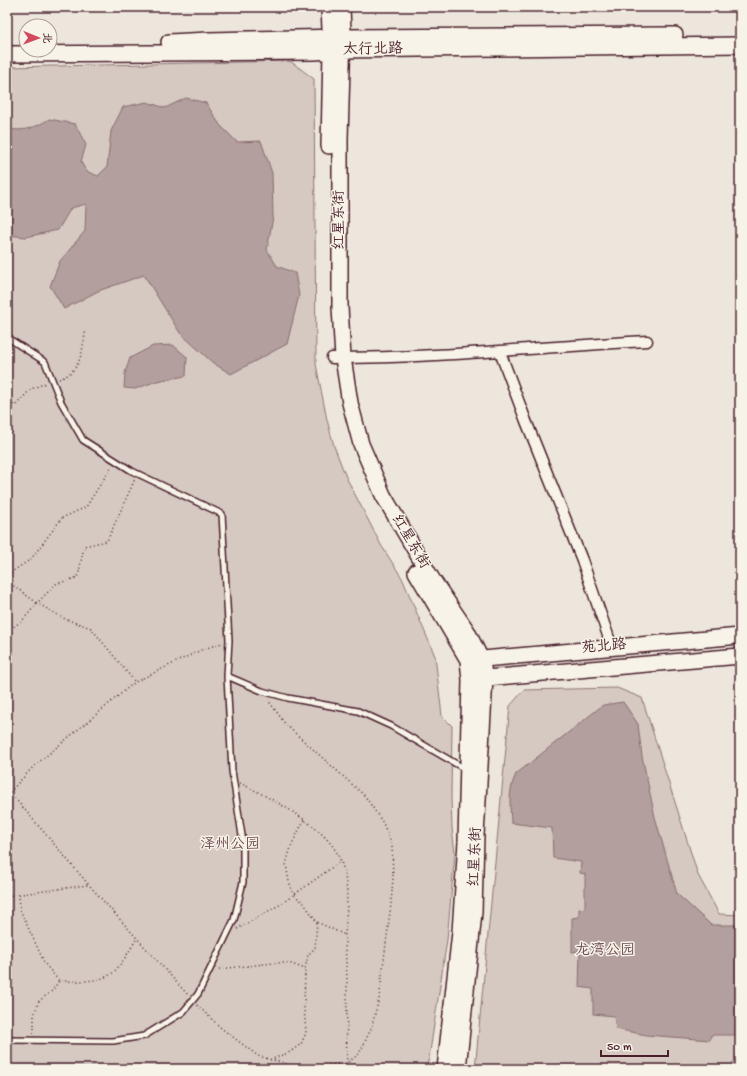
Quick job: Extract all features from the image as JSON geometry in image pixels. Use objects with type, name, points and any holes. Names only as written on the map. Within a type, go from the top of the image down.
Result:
[{"type":"main road","name":"红星东街","points":[[329,7],[336,44]]},
{"type":"main road","name":"红星东街","points":[[342,7],[336,44],[330,290],[337,358],[361,444],[382,495],[432,579],[467,631],[475,659],[478,679],[474,912],[458,1069]]},
{"type":"main road","name":"太行北路","points":[[7,54],[183,52],[237,53],[336,44],[740,35]]},
{"type":"main road","name":"太行北路","points":[[58,44],[740,45]]},
{"type":"main road","points":[[7,45],[18,45]]},
{"type":"main road","name":"苑北路","points":[[475,659],[740,636]]},
{"type":"main road","name":"苑北路","points":[[478,679],[740,656]]},
{"type":"main road","name":"红星东街","points":[[445,1069],[460,932],[466,842],[468,770],[478,679]]},
{"type":"street","points":[[337,358],[500,352],[576,345],[647,341]]},
{"type":"street","points":[[500,352],[582,560],[612,647]]},
{"type":"lane","points":[[7,334],[11,340],[45,362],[61,402],[84,440],[137,474],[222,514],[229,640],[227,676],[233,780],[243,842],[243,882],[234,920],[198,994],[183,1012],[144,1036],[113,1041],[7,1040]]},
{"type":"lane","points":[[227,676],[262,691],[288,698],[358,711],[391,726],[468,770]]},
{"type":"path","points":[[7,575],[30,559],[62,518],[86,507],[115,461]]},
{"type":"path","points":[[7,631],[22,621],[56,584],[78,578],[84,546],[107,541],[137,474]]},
{"type":"path","points":[[7,581],[38,603],[65,619],[91,628],[135,682]]},
{"type":"path","points":[[7,795],[33,767],[135,682],[201,650],[229,640]]},
{"type":"path","points":[[7,789],[192,1001],[221,1028],[258,1056],[270,1060],[295,1066],[318,1067],[346,1063],[358,1054],[362,1048],[371,1029],[379,1000],[391,904],[393,878],[392,845],[383,823],[365,796],[286,725],[262,691]]},
{"type":"path","points":[[233,780],[266,796],[304,820],[327,839],[341,861],[348,897],[346,935],[346,1063]]},
{"type":"path","points":[[304,820],[292,844],[286,864],[289,882],[294,894],[303,902],[317,922],[346,935]]},
{"type":"path","points":[[227,935],[281,904],[341,861]]},
{"type":"path","points":[[7,896],[89,884]]},
{"type":"path","points":[[19,894],[20,910],[45,964],[59,981]]},
{"type":"path","points":[[270,1060],[290,1052],[301,1044],[306,1033],[304,1009],[305,969],[308,955],[315,948],[317,922]]},
{"type":"path","points":[[59,981],[91,981],[111,974],[121,963],[137,938]]},
{"type":"path","points":[[210,970],[274,963],[289,963],[305,969]]},
{"type":"path","points":[[34,1041],[34,1015],[39,1001],[52,991],[59,981]]},
{"type":"green space","name":"泽州公园","points":[[290,61],[314,79],[316,364],[327,420],[334,446],[346,477],[381,545],[402,578],[435,656],[442,716],[452,726],[451,797],[452,828],[455,853],[447,940],[426,1069],[7,1069],[7,67]]},
{"type":"green space","name":"龙湾公园","points":[[617,688],[642,698],[698,875],[719,914],[740,915],[740,1069],[475,1069],[510,706],[524,690]]},
{"type":"shaded area","points":[[186,98],[206,103],[220,125],[237,142],[261,141],[272,173],[273,217],[267,250],[277,266],[295,273],[299,295],[287,344],[231,374],[213,363],[180,333],[144,275],[98,291],[64,309],[50,286],[60,261],[85,231],[86,204],[71,208],[58,230],[26,237],[7,235],[7,128],[18,130],[29,128],[49,119],[75,124],[86,145],[81,162],[86,171],[98,176],[107,167],[111,131],[123,107],[147,102],[165,108]]},
{"type":"shaded area","points":[[173,345],[187,357],[186,376],[157,381],[135,389],[124,388],[125,373],[130,358],[153,346]]},
{"type":"shaded area","points":[[623,702],[638,724],[642,756],[655,817],[677,894],[711,925],[740,925],[740,1035],[711,1035],[710,1040],[646,1035],[616,1029],[614,1016],[593,1014],[593,989],[579,987],[580,951],[572,952],[572,918],[579,917],[579,909],[585,908],[585,874],[580,873],[581,862],[553,858],[552,828],[511,823],[511,792],[513,780],[516,774],[603,705]]}]
